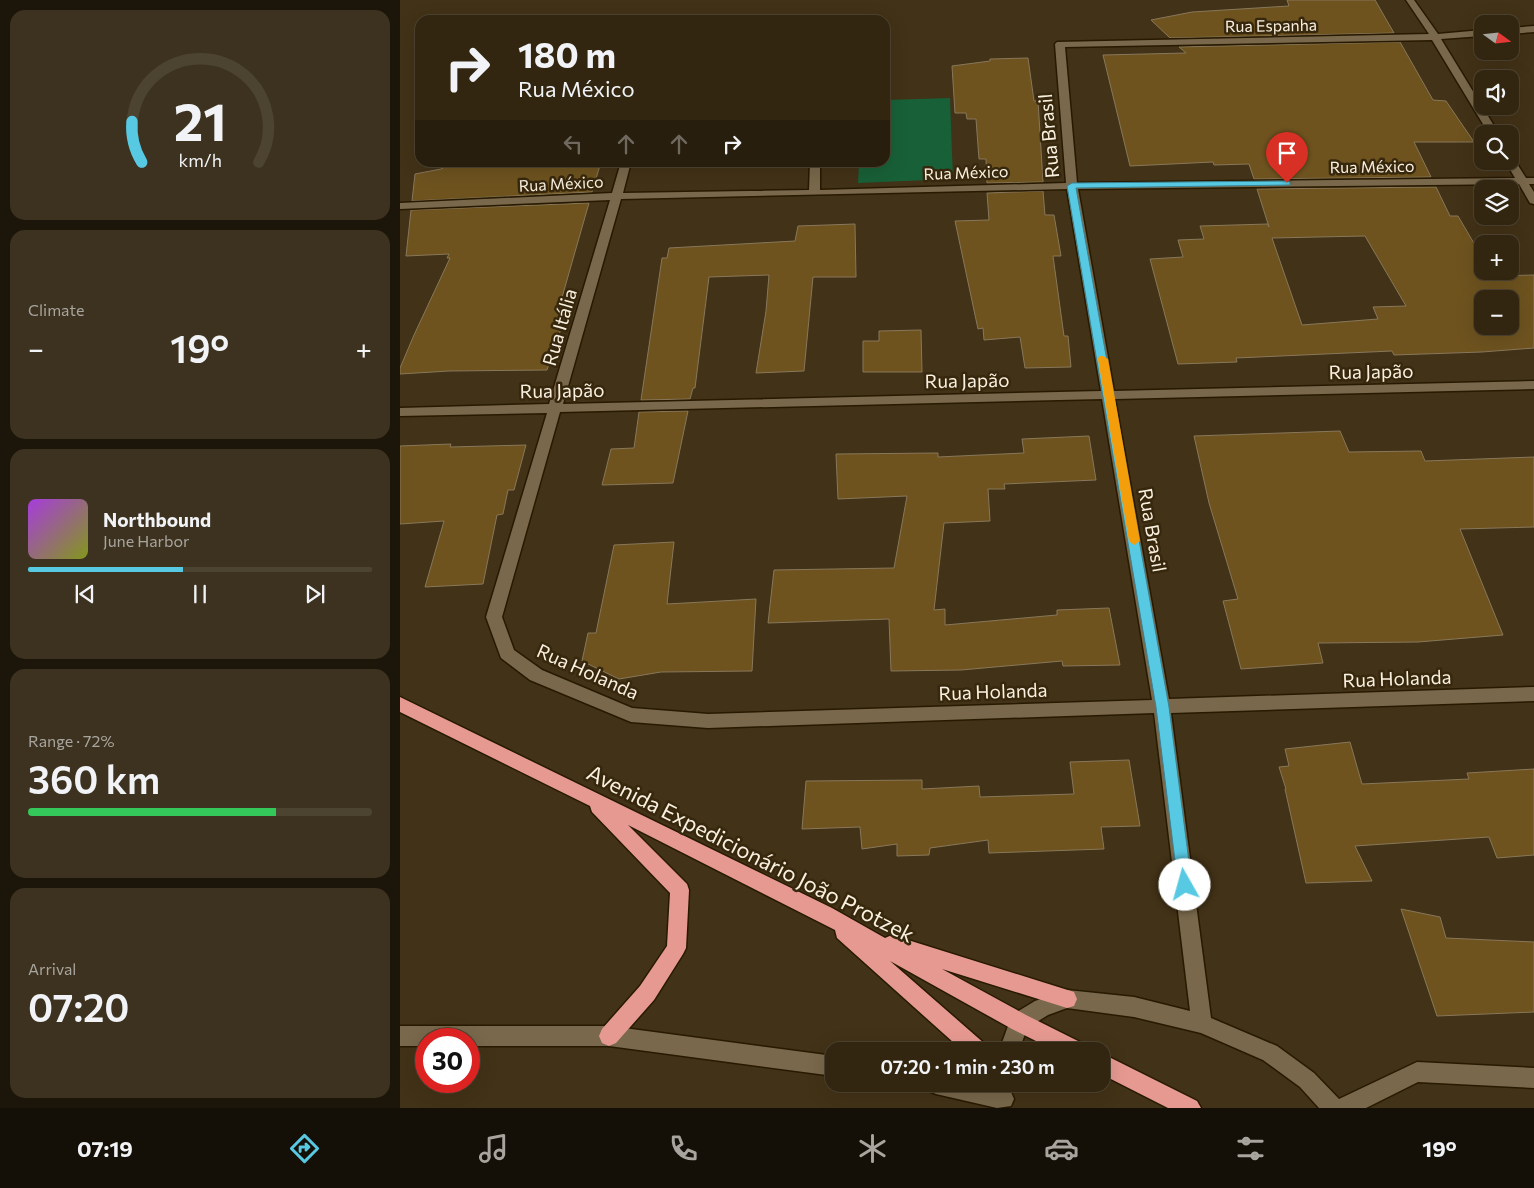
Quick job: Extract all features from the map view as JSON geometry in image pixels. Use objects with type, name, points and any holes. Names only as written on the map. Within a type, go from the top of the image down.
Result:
[{"type":"highway","name":"Avenida Expedicionário João Protzek","points":[[400,704],[824,914],[1019,1022],[1059,1042]]},
{"type":"highway","points":[[590,799],[680,890],[676,948],[647,993],[609,1036]]},
{"type":"highway","points":[[824,914],[968,1042]]},
{"type":"highway","points":[[862,935],[1067,999]]},
{"type":"highway","points":[[1110,1068],[1190,1108]]},
{"type":"street","points":[[1410,0],[1489,125]]},
{"type":"street","points":[[1519,30],[1534,28]]},
{"type":"street","name":"Rua Espanha","points":[[1060,44],[1435,37],[1474,34]]},
{"type":"street","name":"Rua Brasil","points":[[1060,44],[1072,186],[1110,396],[1162,707],[1202,1024]]},
{"type":"street","name":"Rua Itália","points":[[494,617],[625,167]]},
{"type":"street","points":[[814,193],[815,167]]},
{"type":"street","points":[[1518,170],[1528,181],[1534,201]]},
{"type":"street","name":"Rua México","points":[[400,206],[616,196],[1072,186],[1528,181]]},
{"type":"street","name":"Rua Japão","points":[[400,412],[1534,386]]},
{"type":"street","name":"Rua Holanda","points":[[494,617],[507,654],[536,675],[631,715],[708,722],[1534,694]]},
{"type":"street","points":[[1012,1042],[1019,1022],[1042,1008],[1067,999],[1134,1007],[1202,1024],[1270,1053],[1306,1080],[1333,1108]]},
{"type":"street","points":[[400,1036],[609,1036],[825,1065]]},
{"type":"street","points":[[1343,1108],[1418,1072],[1534,1078]]},
{"type":"street","points":[[979,1092],[1006,1097]]},
{"type":"green space","points":[[950,98],[953,179],[858,183],[859,167],[890,167],[890,100]]},
{"type":"building","points":[[1287,0],[1375,0],[1394,33],[1170,38],[1151,20],[1192,12],[1289,6]]},
{"type":"building","points":[[1400,42],[1433,100],[1446,101],[1474,142],[1414,142],[1431,177],[1254,179],[1249,164],[1214,165],[1213,162],[1130,166],[1103,55],[1186,53],[1179,47]]},
{"type":"building","points":[[1028,58],[1034,101],[1038,101],[1043,182],[987,183],[986,159],[979,159],[976,119],[967,119],[966,113],[955,113],[952,66],[990,61],[990,59]]},
{"type":"building","points":[[444,167],[600,167],[592,192],[412,201],[415,174]]},
{"type":"building","points":[[1436,187],[1450,216],[1458,216],[1474,243],[1474,280],[1519,280],[1519,275],[1534,275],[1534,348],[1394,355],[1392,351],[1236,358],[1237,362],[1178,364],[1150,259],[1183,257],[1178,240],[1204,239],[1200,226],[1268,224],[1269,227],[1257,189]],"holes":[[[1365,236],[1406,306],[1373,307],[1378,319],[1302,325],[1272,238]]]},
{"type":"building","points":[[1043,191],[1045,215],[1054,215],[1061,256],[1053,256],[1064,336],[1068,336],[1071,367],[1025,368],[1020,337],[984,340],[983,328],[978,329],[955,221],[989,220],[987,193]]},
{"type":"building","points":[[589,203],[559,308],[568,308],[547,370],[449,371],[400,374],[400,368],[414,335],[450,258],[447,258],[449,254],[406,256],[411,210]]},
{"type":"building","points":[[855,224],[856,277],[813,277],[804,371],[756,373],[766,311],[769,275],[709,277],[695,388],[693,388],[690,399],[641,400],[662,258],[667,258],[669,248],[795,241],[798,226]]},
{"type":"building","points":[[921,330],[922,372],[863,372],[863,341],[879,341],[879,331]]},
{"type":"building","points":[[688,411],[673,483],[602,485],[611,449],[634,448],[639,412]]},
{"type":"building","points":[[1340,431],[1349,452],[1421,451],[1425,461],[1534,457],[1534,527],[1460,529],[1503,635],[1418,642],[1318,643],[1323,663],[1241,669],[1223,601],[1238,599],[1209,503],[1194,436]]},
{"type":"building","points":[[1089,436],[1096,480],[1004,484],[1005,489],[988,489],[990,521],[944,523],[934,610],[945,609],[945,625],[1057,615],[1057,610],[1109,608],[1120,665],[1063,666],[1062,661],[961,670],[891,671],[889,619],[768,623],[774,570],[894,568],[907,496],[838,499],[836,454],[938,453],[938,457],[1024,453],[1022,439]]},
{"type":"building","points":[[451,444],[450,447],[526,445],[514,490],[508,490],[503,514],[497,515],[483,584],[425,587],[444,521],[400,524],[400,446]]},
{"type":"building","points":[[674,542],[667,604],[756,599],[752,671],[661,672],[619,679],[582,661],[588,633],[596,633],[614,545]]},
{"type":"building","points":[[1350,742],[1362,784],[1469,779],[1467,773],[1534,769],[1534,855],[1497,858],[1489,837],[1355,846],[1372,881],[1306,883],[1286,789],[1279,767],[1289,766],[1285,749]]},
{"type":"building","points":[[1129,760],[1140,826],[1101,827],[1104,849],[989,853],[988,840],[930,848],[929,855],[897,856],[897,844],[862,849],[860,827],[802,829],[806,781],[922,780],[922,789],[979,786],[980,797],[1074,794],[1070,762]]},
{"type":"building","points":[[1401,909],[1440,917],[1446,938],[1534,942],[1534,1012],[1437,1016]]},
{"type":"slow traffic","points":[[1103,359],[1134,541]]},
{"type":"route","points":[[1185,885],[1162,707],[1110,396],[1072,186],[1287,183]]}]
